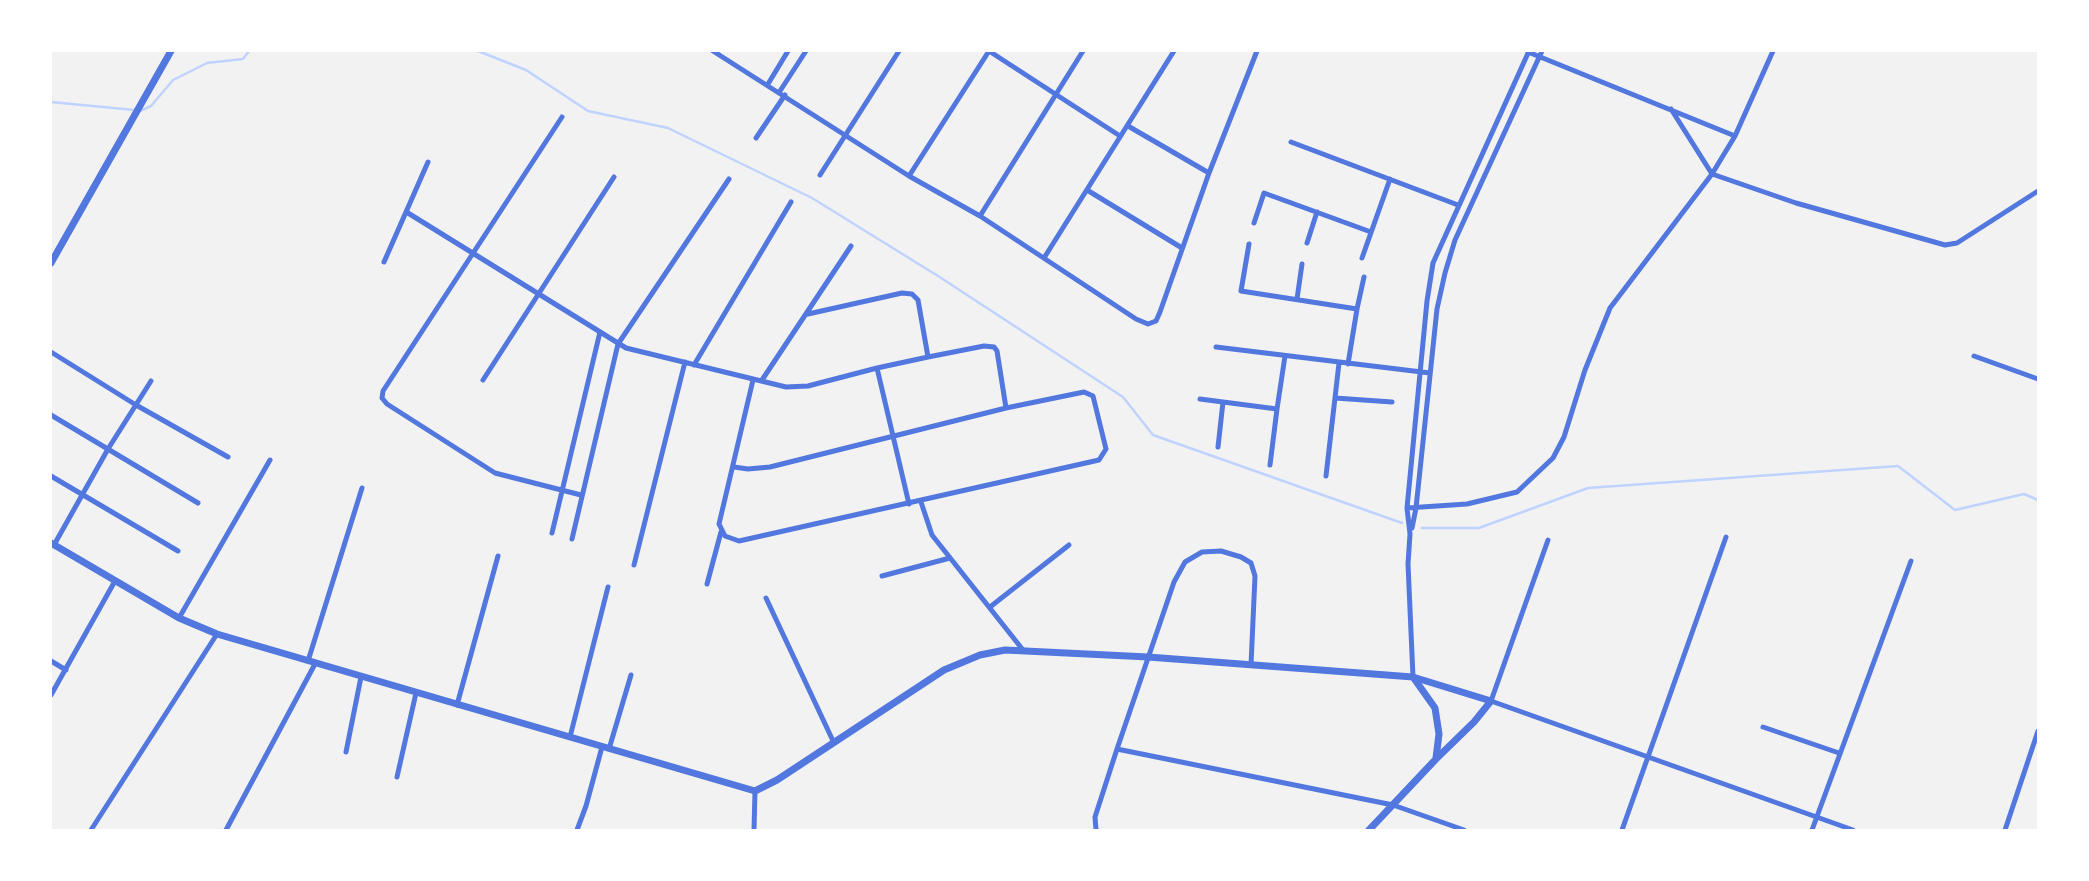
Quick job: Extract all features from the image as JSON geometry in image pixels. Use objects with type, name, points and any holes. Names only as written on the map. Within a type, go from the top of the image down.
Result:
[{"type":"street","points":[[51,263],[53,254],[171,51]]},
{"type":"street","points":[[713,51],[783,93],[909,176],[980,216],[1148,324],[1156,321],[1160,312],[1209,173],[1257,51]]},
{"type":"street","points":[[768,84],[789,51]]},
{"type":"street","points":[[756,138],[806,51]]},
{"type":"street","points":[[820,175],[899,51]]},
{"type":"street","points":[[909,176],[989,51],[1120,136]]},
{"type":"street","points":[[980,216],[1083,51]]},
{"type":"street","points":[[1044,258],[1174,51]]},
{"type":"street","points":[[1410,534],[1407,508],[1433,263],[1529,51],[1735,135]]},
{"type":"street","points":[[1407,508],[1466,504],[1517,492],[1553,458],[1564,437],[1585,370],[1610,308],[1712,174],[1735,135],[1773,51]]},
{"type":"street","points":[[1436,759],[1439,734],[1435,708],[1413,677],[1408,564],[1437,309],[1444,273],[1455,240],[1540,54]]},
{"type":"street","points":[[1671,109],[1712,174],[1796,203],[1945,245],[1957,243],[2038,191]]},
{"type":"street","points":[[562,117],[383,391],[382,398],[387,404],[495,473],[581,495]]},
{"type":"street","points":[[1128,126],[1209,173]]},
{"type":"street","points":[[1291,142],[1458,205]]},
{"type":"street","points":[[384,262],[408,213],[428,162]]},
{"type":"street","points":[[483,380],[614,177]]},
{"type":"street","points":[[572,539],[618,344],[729,179]]},
{"type":"street","points":[[1362,258],[1390,179]]},
{"type":"street","points":[[1087,190],[1182,248]]},
{"type":"street","points":[[1254,223],[1264,193],[1371,232]]},
{"type":"street","points":[[694,365],[791,202]]},
{"type":"street","points":[[1307,243],[1317,212]]},
{"type":"street","points":[[408,213],[618,344],[753,380],[796,387],[984,345],[994,347],[997,351],[1006,408]]},
{"type":"street","points":[[1249,244],[1241,291],[1357,309]]},
{"type":"street","points":[[762,380],[851,246]]},
{"type":"street","points":[[1297,299],[1302,264]]},
{"type":"street","points":[[1348,364],[1364,277]]},
{"type":"street","points":[[808,314],[902,293],[912,294],[920,305],[928,357]]},
{"type":"street","points":[[552,533],[600,332]]},
{"type":"street","points":[[1216,347],[1430,373]]},
{"type":"street","points":[[51,352],[136,405],[228,457]]},
{"type":"street","points":[[1270,465],[1285,356]]},
{"type":"street","points":[[1974,356],[2038,379]]},
{"type":"street","points":[[634,565],[685,362]]},
{"type":"street","points":[[1326,476],[1339,363]]},
{"type":"street","points":[[877,368],[909,504]]},
{"type":"street","points":[[707,584],[753,380]]},
{"type":"street","points":[[150,381],[52,544],[180,618],[216,634],[755,791],[767,787],[944,670],[980,655],[1023,650],[1413,677],[1492,701],[1853,830]]},
{"type":"street","points":[[721,531],[733,539],[748,541],[1099,460],[1106,449],[1093,396],[1084,392],[1006,408],[770,467],[734,467]]},
{"type":"street","points":[[1335,398],[1392,402]]},
{"type":"street","points":[[1200,399],[1277,409]]},
{"type":"street","points":[[1218,447],[1223,402]]},
{"type":"street","points":[[51,415],[198,503]]},
{"type":"street","points":[[180,618],[270,460]]},
{"type":"street","points":[[51,476],[178,551]]},
{"type":"street","points":[[226,830],[311,662],[362,488]]},
{"type":"street","points":[[921,502],[933,535],[1023,650]]},
{"type":"street","points":[[1622,830],[1726,537]]},
{"type":"street","points":[[1369,830],[1492,701],[1548,540]]},
{"type":"street","points":[[990,607],[1069,545]]},
{"type":"street","points":[[1096,830],[1096,817],[1117,749],[1174,582],[1185,562],[1202,552],[1221,551],[1241,556],[1251,563],[1255,576],[1251,665]]},
{"type":"street","points":[[457,705],[498,556]]},
{"type":"street","points":[[882,576],[950,558]]},
{"type":"street","points":[[1812,830],[1911,561]]},
{"type":"street","points":[[51,695],[115,581]]},
{"type":"street","points":[[570,737],[608,587]]},
{"type":"street","points":[[766,598],[834,743]]},
{"type":"street","points":[[91,830],[216,634]]},
{"type":"street","points":[[51,661],[66,670]]},
{"type":"street","points":[[577,830],[631,675]]},
{"type":"street","points":[[346,752],[361,677]]},
{"type":"street","points":[[397,776],[416,693]]},
{"type":"street","points":[[1763,727],[1839,753]]},
{"type":"street","points":[[2005,830],[2038,732]]},
{"type":"street","points":[[1117,749],[1393,805],[1464,830]]},
{"type":"street","points":[[754,830],[755,791]]},
{"type":"waterway","points":[[140,111],[151,106],[173,80],[207,63],[243,59],[249,51]]},
{"type":"waterway","points":[[478,51],[526,70],[588,111],[668,128],[812,198],[938,276],[1123,397],[1153,435],[1402,523]]},
{"type":"waterway","points":[[51,102],[134,110]]},
{"type":"waterway","points":[[1422,528],[1479,528],[1588,488],[1898,466],[1955,510],[2024,494],[2038,500]]}]
